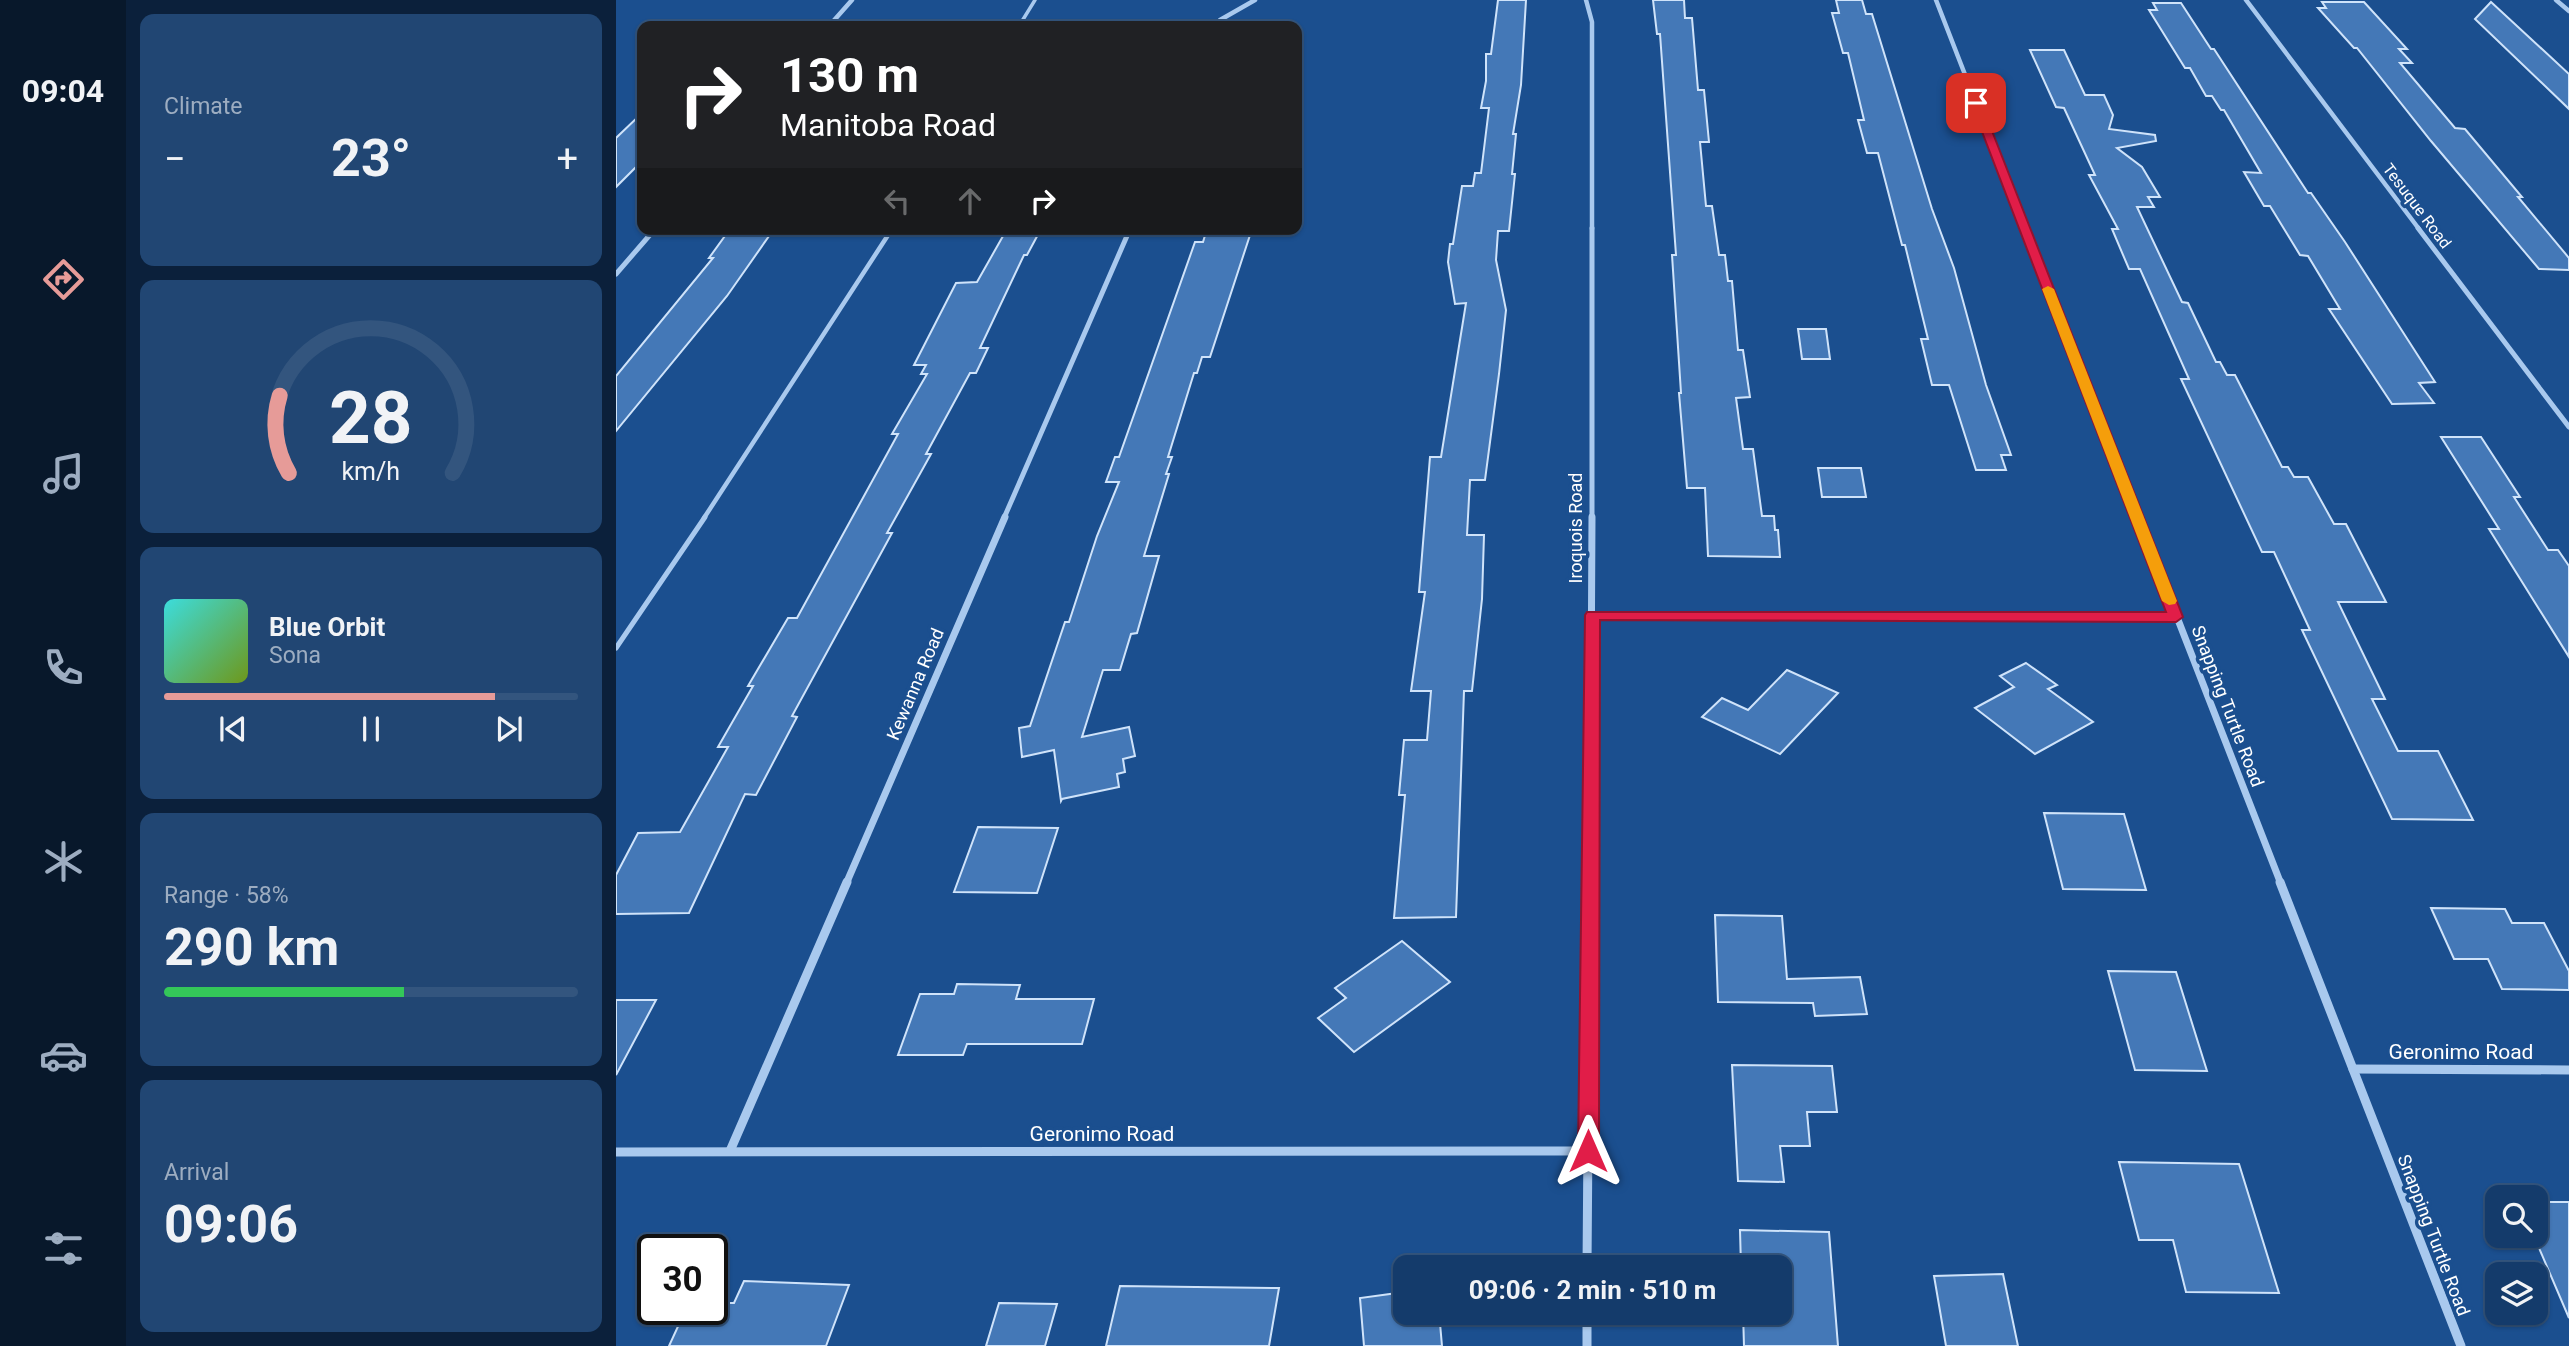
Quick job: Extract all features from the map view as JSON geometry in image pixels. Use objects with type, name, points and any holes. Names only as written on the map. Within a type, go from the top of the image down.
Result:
[{"type":"street","points":[[833,21],[852,0]]},
{"type":"street","points":[[1220,21],[1255,0]]},
{"type":"street","name":"Iroquois Road","points":[[1586,0],[1592,22],[1592,615],[1587,1255]]},
{"type":"street","name":"Snapping Turtle Road","points":[[1936,0],[2461,1346]]},
{"type":"street","name":"Tesuque Road","points":[[2246,0],[2569,427]]},
{"type":"street","points":[[2556,0],[2569,12]]},
{"type":"street","points":[[616,274],[649,235]]},
{"type":"street","name":"Kewanna Road","points":[[730,1151],[1127,235]]},
{"type":"street","points":[[1592,615],[2176,617]]},
{"type":"street","name":"Geronimo Road","points":[[2353,1069],[2569,1070]]},
{"type":"street","name":"Geronimo Road","points":[[616,1152],[1588,1151]]},
{"type":"street","points":[[1587,1325],[1587,1346]]},
{"type":"lane","points":[[1022,21],[1035,0]]},
{"type":"lane","points":[[616,648],[750,450],[888,235]]},
{"type":"building","points":[[1498,0],[1526,0],[1521,85],[1513,134],[1516,134],[1512,174],[1515,174],[1509,231],[1498,231],[1496,260],[1506,310],[1499,374],[1485,480],[1470,480],[1467,535],[1484,535],[1482,599],[1472,691],[1464,691],[1456,917],[1394,918],[1405,795],[1399,795],[1404,740],[1427,740],[1431,691],[1411,691],[1425,592],[1419,592],[1430,457],[1441,457],[1466,303],[1455,304],[1448,262],[1450,244],[1453,244],[1462,186],[1473,186],[1475,173],[1481,173],[1489,108],[1481,108],[1486,81],[1486,54],[1491,54]]},
{"type":"building","points":[[1653,0],[1684,0],[1685,18],[1692,18],[1698,90],[1704,90],[1709,142],[1700,142],[1706,206],[1712,206],[1719,255],[1725,255],[1728,281],[1732,281],[1738,350],[1743,350],[1750,397],[1736,398],[1743,449],[1753,449],[1762,516],[1774,516],[1780,557],[1708,556],[1705,488],[1687,488],[1672,255],[1676,255],[1660,34],[1657,34]]},
{"type":"building","points":[[1836,0],[1862,0],[1866,14],[1872,14],[1932,209],[1954,268],[1986,385],[2011,455],[2001,455],[2006,470],[1976,470],[1949,385],[1932,385],[1921,339],[1928,339],[1905,245],[1902,245],[1878,153],[1867,153],[1858,120],[1864,120],[1848,53],[1843,53],[1832,13],[1839,13]]},
{"type":"building","points":[[2322,2],[2364,2],[2407,49],[2399,49],[2412,63],[2400,63],[2455,128],[2465,129],[2522,197],[2518,197],[2569,258],[2569,270],[2539,269],[2357,48],[2354,48],[2318,8],[2326,8]]},
{"type":"building","points":[[2491,2],[2569,74],[2569,109],[2475,19]]},
{"type":"building","points":[[2153,3],[2181,3],[2211,49],[2214,49],[2308,193],[2311,193],[2345,242],[2435,382],[2419,383],[2434,403],[2392,404],[2329,309],[2340,309],[2308,256],[2300,255],[2270,206],[2264,206],[2244,172],[2261,173],[2224,110],[2221,110],[2212,96],[2206,96],[2190,68],[2185,68],[2149,10],[2157,10]]},
{"type":"building","points":[[2030,50],[2064,50],[2085,95],[2104,95],[2113,115],[2109,129],[2155,135],[2156,141],[2117,148],[2142,167],[2160,197],[2148,197],[2154,207],[2137,207],[2182,302],[2188,303],[2216,362],[2220,362],[2227,375],[2235,375],[2282,467],[2288,467],[2294,477],[2308,477],[2334,524],[2346,524],[2386,602],[2338,602],[2385,699],[2372,699],[2398,751],[2438,751],[2473,820],[2392,819],[2302,630],[2310,630],[2274,552],[2262,552],[2181,379],[2189,379],[2140,269],[2129,269],[2112,229],[2118,229],[2089,175],[2095,175],[2064,108],[2056,107]]},
{"type":"building","points":[[637,118],[637,166],[616,187],[616,138]]},
{"type":"building","points":[[726,235],[770,235],[727,296],[616,431],[616,376],[713,258],[709,258]]},
{"type":"building","points":[[1004,235],[1038,235],[1027,255],[1024,255],[980,348],[988,348],[976,373],[970,373],[926,454],[931,454],[887,533],[892,533],[792,716],[797,717],[756,795],[745,794],[689,913],[616,914],[616,875],[638,833],[680,832],[728,747],[718,747],[753,686],[748,686],[788,618],[797,618],[898,434],[892,434],[927,374],[921,374],[926,365],[914,365],[956,283],[977,282]]},
{"type":"building","points":[[1205,235],[1250,235],[1210,357],[1202,357],[1197,373],[1194,373],[1168,457],[1172,457],[1166,474],[1169,474],[1144,556],[1159,556],[1137,633],[1131,634],[1120,670],[1103,670],[1082,737],[1129,727],[1135,756],[1123,759],[1125,772],[1117,774],[1119,787],[1061,801],[1054,750],[1022,757],[1019,728],[1030,726],[1065,622],[1069,622],[1097,536],[1119,482],[1106,482],[1115,457],[1119,457],[1195,242],[1203,242]]},
{"type":"building","points":[[1798,329],[1826,329],[1830,359],[1802,359]]},
{"type":"building","points":[[2441,437],[2481,437],[2520,497],[2514,497],[2548,550],[2558,550],[2569,566],[2569,657],[2489,529],[2499,529]]},
{"type":"building","points":[[1818,468],[1861,468],[1866,497],[1822,497]]},
{"type":"building","points":[[2026,663],[2057,685],[2048,689],[2093,722],[2035,754],[1975,708],[2014,687],[2000,676]]},
{"type":"building","points":[[1787,670],[1838,693],[1780,754],[1702,717],[1722,698],[1748,710]]},
{"type":"building","points":[[2044,813],[2124,814],[2146,890],[2063,889]]},
{"type":"building","points":[[978,827],[1058,828],[1037,893],[954,892]]},
{"type":"building","points":[[2431,908],[2505,909],[2512,923],[2544,923],[2569,971],[2569,990],[2502,989],[2488,959],[2454,959]]},
{"type":"building","points":[[1715,915],[1782,916],[1787,979],[1860,977],[1867,1014],[1815,1016],[1813,1003],[1718,1002]]},
{"type":"building","points":[[1402,941],[1450,982],[1354,1052],[1318,1018],[1346,998],[1335,988]]},
{"type":"building","points":[[2108,971],[2176,972],[2207,1071],[2135,1070]]},
{"type":"building","points":[[957,984],[1020,985],[1016,999],[1094,999],[1082,1044],[967,1044],[963,1055],[898,1055],[920,994],[954,994]]},
{"type":"building","points":[[616,1000],[656,1000],[616,1075]]},
{"type":"building","points":[[1732,1065],[1832,1066],[1837,1112],[1807,1112],[1810,1146],[1780,1146],[1784,1182],[1738,1181]]},
{"type":"building","points":[[2119,1162],[2239,1164],[2279,1293],[2186,1292],[2173,1240],[2139,1240]]},
{"type":"building","points":[[2548,1202],[2569,1202],[2569,1318],[2548,1269],[2548,1262],[2545,1262],[2539,1248],[2548,1248]]},
{"type":"building","points":[[1740,1230],[1829,1232],[1838,1346],[1744,1346],[1743,1325],[1792,1325],[1792,1255],[1741,1255]]},
{"type":"building","points":[[2003,1274],[2018,1346],[1946,1346],[1934,1276]]},
{"type":"building","points":[[744,1281],[849,1285],[826,1346],[669,1346],[679,1325],[728,1325],[728,1303],[734,1303]]},
{"type":"building","points":[[1120,1286],[1279,1288],[1269,1346],[1106,1346]]},
{"type":"building","points":[[1393,1294],[1393,1325],[1440,1325],[1442,1346],[1364,1346],[1360,1298]]},
{"type":"building","points":[[999,1303],[1057,1304],[1045,1346],[986,1346]]},
{"type":"slow traffic","points":[[2048,289],[2169,601]]},
{"type":"route","points":[[1588,1151],[1592,615],[2176,617],[1976,103]]}]
